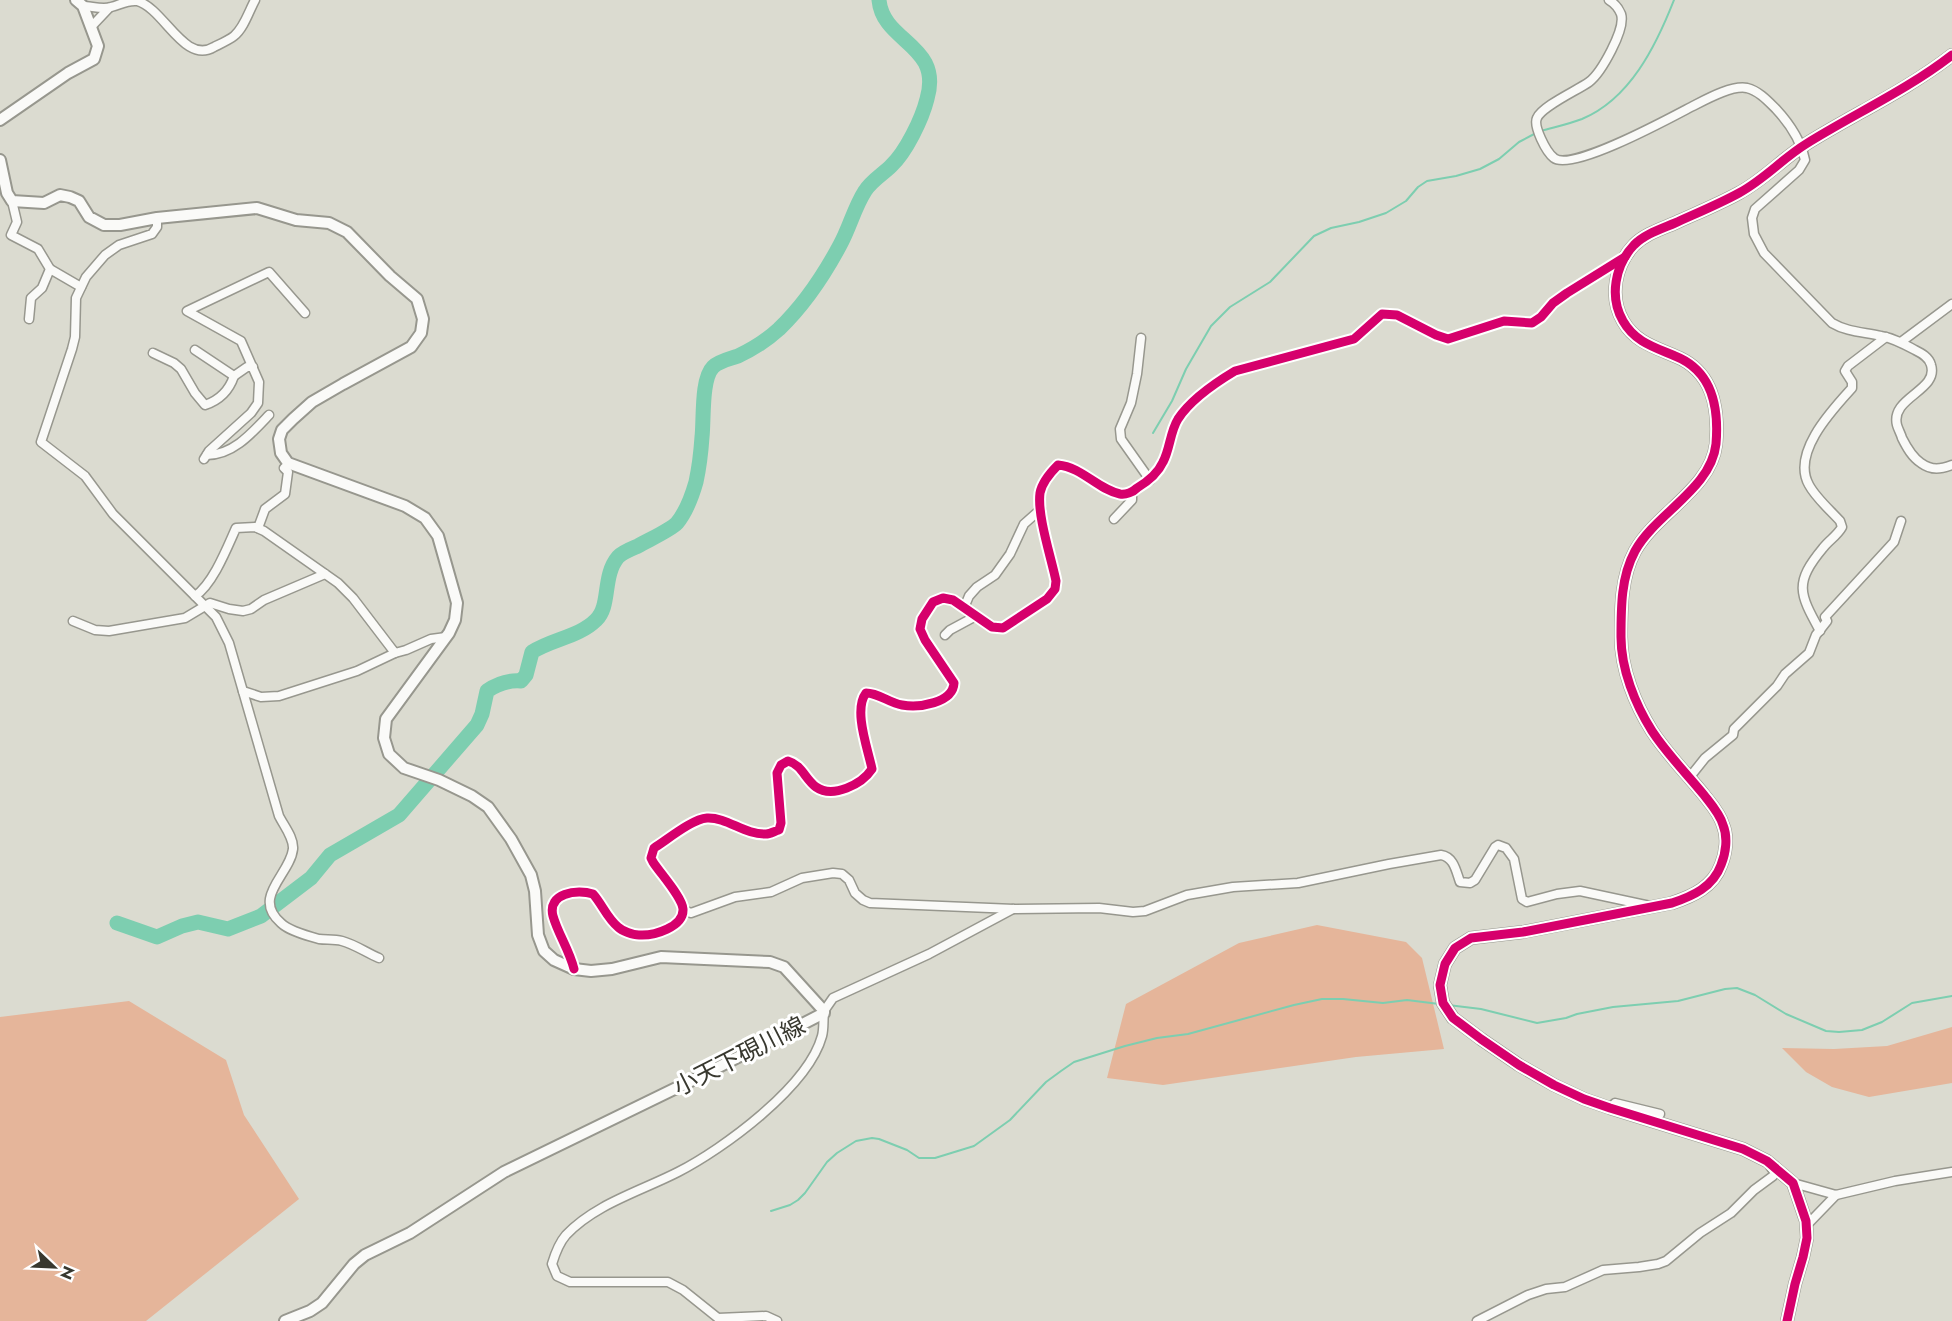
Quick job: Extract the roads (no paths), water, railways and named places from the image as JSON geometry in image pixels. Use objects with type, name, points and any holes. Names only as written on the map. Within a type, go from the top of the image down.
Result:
[{"type":"main road","points":[[0,120],[69,73],[94,59],[98,46],[80,3]]},
{"type":"main road","points":[[1787,1321],[1807,1238],[1806,1221],[1793,1183],[1767,1161],[1743,1149],[1584,1099],[1519,1065],[1453,1018],[1443,1003],[1440,985],[1445,964],[1455,948],[1471,938],[1523,932],[1692,897],[1708,885],[1719,870],[1724,858],[1726,840],[1723,824],[1714,808],[1654,734],[1641,712],[1626,668],[1621,641],[1626,573],[1640,543],[1649,530],[1704,476],[1710,465],[1715,450],[1716,406],[1704,377],[1695,367],[1683,359],[1636,338],[1623,323],[1617,309],[1614,291],[1618,271],[1625,257],[1635,244],[1649,234],[1717,204],[1756,182],[1802,146],[1952,56]]},
{"type":"main road","points":[[0,160],[7,193],[12,201]]},
{"type":"main road","name":"小天下硯川線","points":[[12,201],[44,202],[60,195],[70,197],[79,201],[88,217],[104,225],[258,208],[296,220],[328,223],[347,232],[382,268],[417,298],[423,319],[421,333],[411,347],[312,402],[282,430],[279,439],[281,453],[288,463],[405,506],[425,518],[438,536],[457,603],[455,620],[446,638],[386,719],[384,738],[389,754],[404,768],[472,796],[488,807],[511,840],[531,875],[535,891],[537,935],[544,951],[554,960],[573,969],[591,971],[612,969],[661,957],[770,962],[784,967],[824,1012],[703,1076],[504,1172],[410,1233],[365,1255],[354,1264],[322,1303],[310,1311],[285,1321]]},
{"type":"street","points":[[91,27],[109,8],[127,0],[143,4],[156,12],[184,43],[193,49],[203,51],[234,36],[255,0]]},
{"type":"street","points":[[1610,0],[1621,14],[1622,23],[1611,52],[1591,81],[1544,110],[1537,117],[1535,128],[1553,157],[1563,162],[1592,153],[1621,142],[1712,97],[1737,88],[1747,88],[1757,92],[1782,116],[1802,146],[1805,159],[1799,170],[1755,209],[1752,218],[1754,234],[1764,253],[1832,323],[1841,328],[1901,342],[1924,355],[1931,365],[1931,374],[1926,384],[1900,407],[1897,414],[1897,425],[1908,450],[1919,462],[1938,470],[1952,465]]},
{"type":"street","points":[[80,3],[109,8]]},
{"type":"street","points":[[12,201],[17,222],[11,235],[38,249],[50,269],[81,287]]},
{"type":"street","points":[[158,218],[157,227],[152,234],[118,244],[105,255],[81,287],[76,298],[72,349],[40,442],[85,476],[113,514],[216,617],[229,643],[279,816],[293,842],[290,862],[272,888],[270,895],[271,908],[281,924],[320,939],[342,941],[379,958]]},
{"type":"street","points":[[573,969],[570,953],[553,916],[553,906],[559,897],[566,892],[581,891],[593,894],[619,928],[637,935],[651,934],[668,928],[677,923],[683,910],[681,902],[651,858],[654,848],[705,818],[766,835],[779,830],[781,823],[777,773],[781,765],[788,761],[797,764],[816,787],[825,790],[842,790],[863,780],[872,769],[861,716],[862,698],[866,693],[874,693],[900,705],[918,706],[946,698],[954,690],[954,683],[920,629],[922,619],[933,602],[943,598],[953,600],[992,627],[1003,628],[1047,599],[1055,589],[1056,581],[1041,509],[1040,491],[1048,475],[1058,465],[1080,472],[1102,486],[1122,494],[1132,492],[1150,480],[1163,462],[1179,418],[1195,401],[1235,371],[1353,339],[1382,314],[1397,315],[1448,339],[1504,321],[1532,323],[1567,293],[1625,257]]},
{"type":"street","points":[[29,319],[31,298],[42,288],[50,269]]},
{"type":"street","points":[[269,415],[238,444],[220,454],[206,457],[251,413],[258,403],[259,382],[241,341],[187,311],[269,272],[305,313]]},
{"type":"street","points":[[1901,342],[1952,304]]},
{"type":"street","points":[[1820,631],[1801,591],[1803,579],[1824,546],[1838,534],[1842,527],[1840,521],[1809,485],[1804,472],[1805,457],[1825,418],[1852,388],[1852,382],[1845,371],[1848,366],[1886,337]]},
{"type":"street","points":[[1142,338],[1131,403],[1120,429],[1121,439],[1150,480]]},
{"type":"street","points":[[195,350],[234,376]]},
{"type":"street","points":[[153,353],[181,369],[205,405],[222,396],[234,376],[247,367],[253,367]]},
{"type":"street","points":[[258,528],[265,509],[285,494],[288,472],[284,468]]},
{"type":"street","points":[[1114,519],[1132,500],[1132,492]]},
{"type":"street","points":[[964,608],[969,596],[977,587],[995,575],[1010,554],[1024,525],[1041,509]]},
{"type":"street","points":[[1689,778],[1705,758],[1732,735],[1734,729],[1777,686],[1785,674],[1809,652],[1816,635],[1827,621],[1825,617],[1894,542],[1901,521]]},
{"type":"street","points":[[195,597],[201,592],[219,564],[236,528],[241,526],[258,528],[338,583],[353,598],[395,653]]},
{"type":"street","points":[[73,621],[95,630],[109,631],[185,618],[210,603],[243,611],[325,574]]},
{"type":"street","points":[[945,635],[976,616]]},
{"type":"street","points":[[243,691],[261,697],[279,696],[357,671],[431,639],[446,638]]},
{"type":"street","points":[[683,910],[691,913],[735,897],[771,892],[802,878],[833,873],[842,874],[849,880],[855,893],[870,903],[1014,909],[1099,908],[1133,912],[1145,911],[1187,896],[1233,887],[1298,883],[1441,855],[1452,860],[1460,882],[1467,884],[1475,880],[1494,847],[1498,845],[1506,848],[1514,859],[1522,898],[1527,902],[1580,891],[1652,907]]},
{"type":"street","points":[[777,1321],[766,1316],[718,1318],[683,1290],[668,1282],[570,1282],[557,1276],[552,1264],[566,1236],[584,1221],[646,1186],[679,1172],[766,1112],[809,1063],[822,1037],[824,1012],[833,998],[929,954],[1014,909]]},
{"type":"street","points":[[1610,1108],[1615,1103],[1660,1114]]},
{"type":"street","points":[[1477,1321],[1528,1295],[1545,1289],[1565,1287],[1603,1270],[1639,1267],[1666,1261],[1700,1233],[1731,1213],[1754,1190],[1773,1176],[1775,1173],[1767,1161]]},
{"type":"street","points":[[1793,1183],[1836,1195],[1895,1181],[1952,1172]]},
{"type":"street","points":[[1806,1226],[1836,1195]]},
{"type":"waterway","points":[[117,923],[157,937],[198,922],[228,929],[261,916],[311,878],[330,855],[399,815],[477,725],[487,691],[503,683],[521,681],[526,675],[532,652],[574,634],[596,620],[604,607],[610,573],[618,557],[677,523],[688,504],[696,482],[706,381],[709,373],[718,363],[738,356],[765,341],[797,310],[834,256],[865,191],[897,160],[913,135],[921,116],[930,81],[927,66],[920,55],[890,26],[879,0]]},
{"type":"waterway","points":[[1541,131],[1582,119],[1599,110],[1614,98],[1627,85],[1650,53],[1674,0]]},
{"type":"waterway","points":[[1153,433],[1211,326],[1230,307],[1270,282],[1314,236],[1331,228],[1386,213],[1406,201],[1418,187],[1427,181],[1480,169],[1499,159],[1519,142],[1536,133]]},
{"type":"waterway","points":[[1448,1005],[1481,1009],[1537,1023],[1613,1007],[1678,1001],[1737,988],[1755,995],[1786,1014],[1826,1031],[1839,1032],[1862,1030],[1882,1022],[1912,1003],[1952,996]]},
{"type":"waterway","points":[[771,1211],[798,1200],[827,1162],[856,1141],[879,1139],[907,1150],[919,1158],[935,1158],[974,1146],[1010,1120],[1046,1082],[1074,1062],[1125,1046],[1157,1038],[1188,1034],[1322,999],[1383,1003],[1407,1000],[1439,1004]]}]
